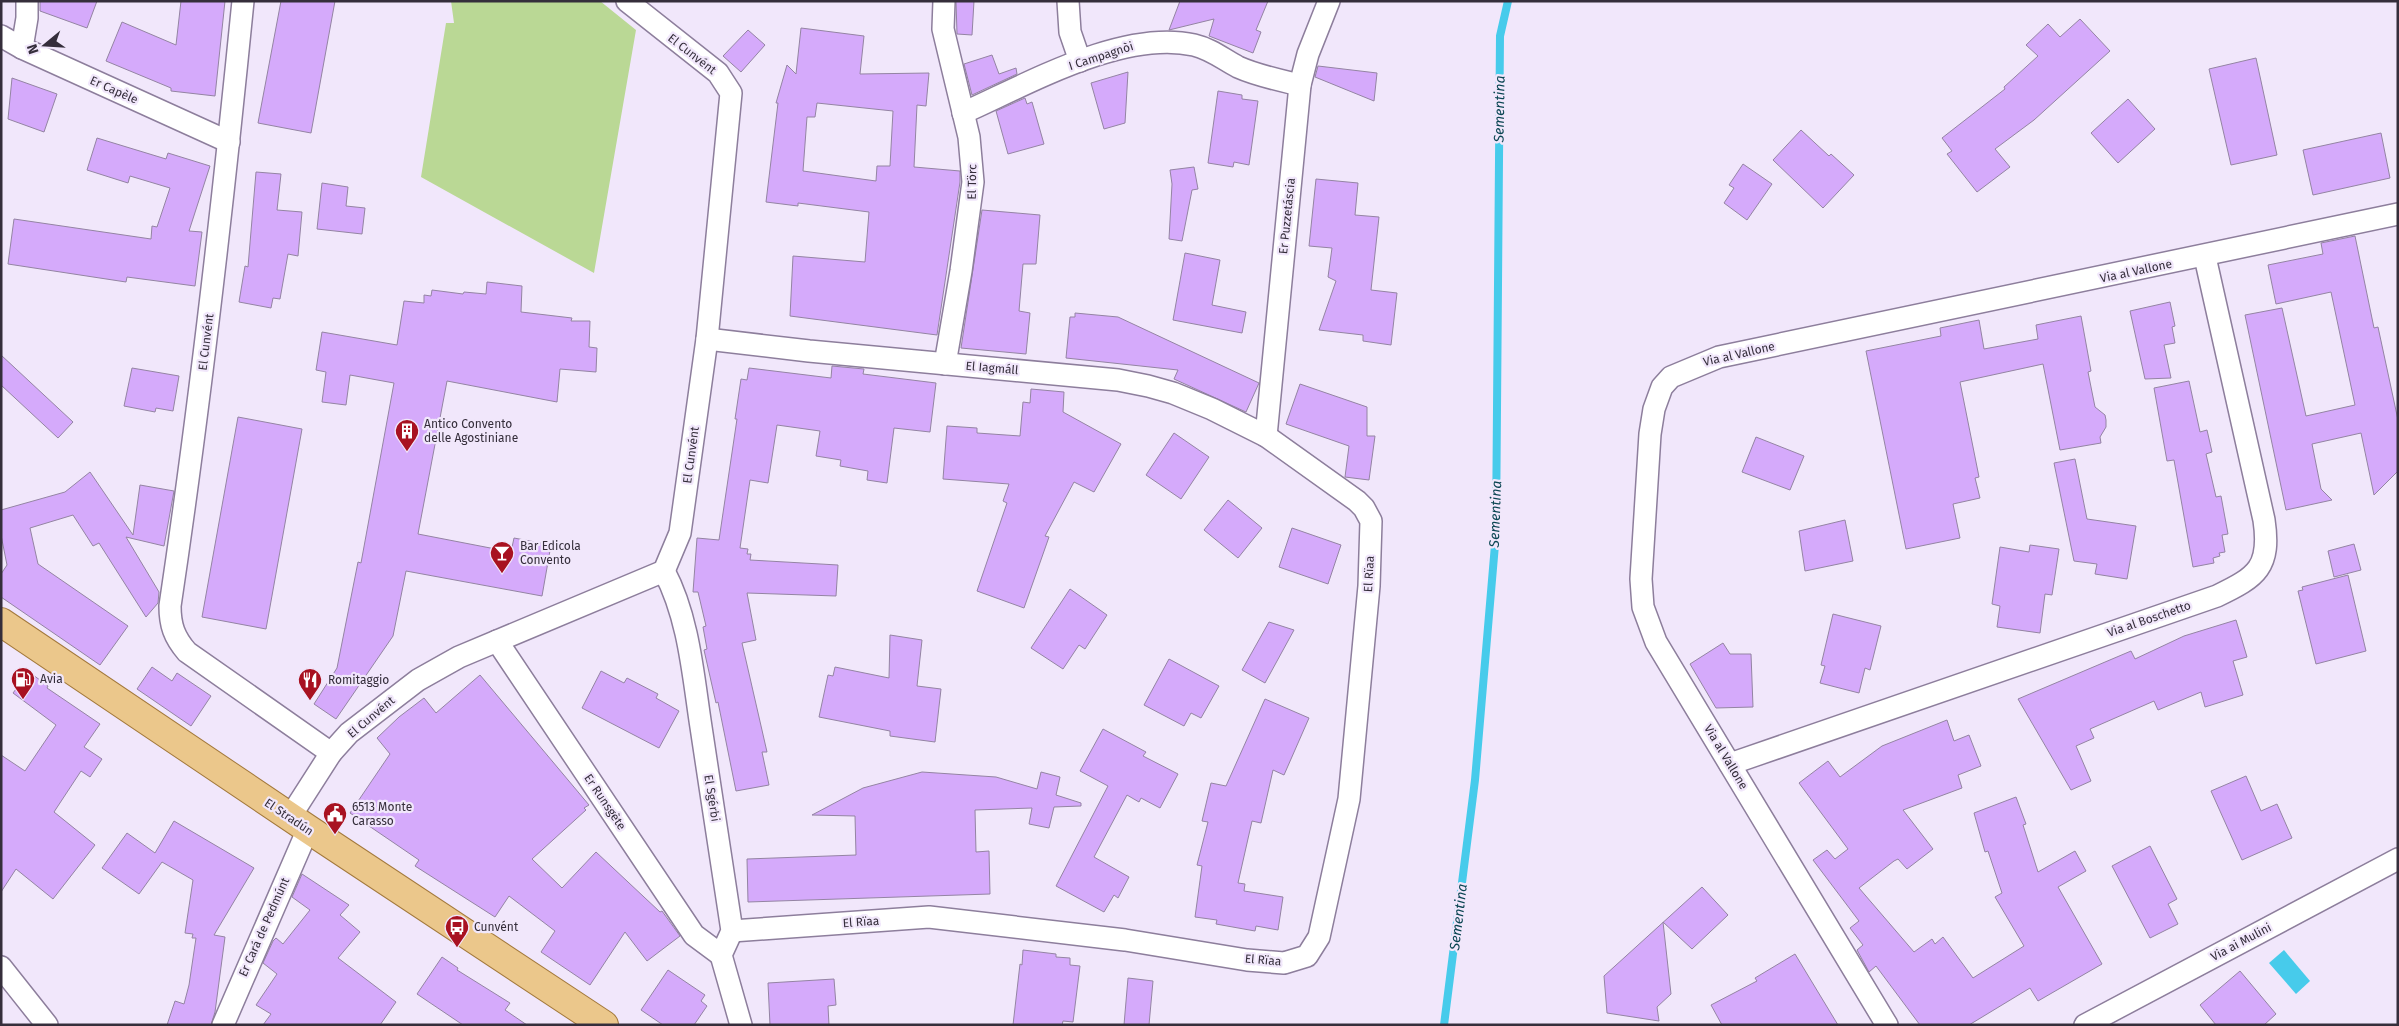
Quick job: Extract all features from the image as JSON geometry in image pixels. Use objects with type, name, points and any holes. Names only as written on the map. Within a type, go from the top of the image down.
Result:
[{"type":"main road","name":"El Stradún","points":[[1,622],[299,823],[604,1025]]},
{"type":"street","points":[[22,48],[28,1]]},
{"type":"street","name":"El Cunvént","points":[[243,1],[229,142],[194,445],[170,606],[170,620],[177,640],[187,652],[331,753]]},
{"type":"street","name":"El Cunvént","points":[[299,823],[331,753],[349,733],[418,680],[438,667],[664,571],[680,533],[707,339],[731,94],[718,73],[627,1]]},
{"type":"street","name":"El Törc","points":[[944,1],[944,29],[972,158],[973,182],[961,271],[945,364]]},
{"type":"street","points":[[1068,1],[1070,32],[1080,61]]},
{"type":"street","name":"Er Puzzetáscia","points":[[1266,436],[1300,85],[1308,54],[1329,1]]},
{"type":"street","name":"Er Capèle","points":[[1,36],[22,48],[229,142]]},
{"type":"street","name":"I Campagnòi","points":[[963,113],[1080,61],[1133,45],[1174,42],[1203,47],[1250,72],[1300,85]]},
{"type":"street","name":"Via al Vallone","points":[[1887,1025],[1656,642],[1643,607],[1641,579],[1650,434],[1658,395],[1666,381],[1682,371],[1719,357],[2205,257],[2398,214]]},
{"type":"street","name":"Via al Boschetto","points":[[1730,764],[2217,596],[2241,583],[2258,570],[2266,553],[2267,540],[2264,520],[2205,257]]},
{"type":"street","name":"El Iagmáll","points":[[707,339],[1118,380],[1148,386],[1189,400],[1266,436]]},
{"type":"street","name":"El Rïaa","points":[[732,931],[929,917],[1124,940],[1247,960],[1284,963],[1307,956],[1319,937],[1349,799],[1369,586],[1371,521],[1364,508],[1357,501],[1266,436]]},
{"type":"street","name":"El Sgérbi","points":[[664,571],[675,592],[681,611],[732,931]]},
{"type":"street","name":"Er Runsgète","points":[[497,641],[694,935],[721,955]]},
{"type":"street","name":"Er Cará de Pedmúnt","points":[[223,1025],[299,823]]},
{"type":"street","name":"Via ai Mulini","points":[[2085,1025],[2398,859]]},
{"type":"street","points":[[732,931],[721,955],[741,1025]]},
{"type":"street","points":[[1,967],[46,1025]]},
{"type":"green space","points":[[451,1],[600,1],[636,30],[594,273],[421,177],[446,23],[454,23]]},
{"type":"water","points":[[2284,950],[2310,981],[2296,994],[2269,963]]},
{"type":"building","points":[[40,1],[97,1],[87,28],[40,11]]},
{"type":"building","points":[[181,1],[225,1],[215,96],[171,91],[171,88],[106,61],[122,22],[176,45]]},
{"type":"building","points":[[281,1],[335,1],[311,133],[258,123]]},
{"type":"building","points":[[956,1],[974,1],[972,35],[957,34]]},
{"type":"building","points":[[1180,1],[1268,1],[1256,30],[1261,32],[1253,53],[1209,36],[1214,19],[1169,30]]},
{"type":"building","points":[[2080,19],[2110,51],[2034,120],[1995,149],[2010,167],[1977,192],[1947,154],[1952,151],[1942,138],[2005,89],[2004,87],[2038,56],[2026,45],[2048,24],[2060,37]]},
{"type":"building","points":[[801,28],[864,36],[860,74],[929,73],[926,106],[917,105],[914,167],[960,171],[960,182],[937,335],[790,316],[793,256],[865,262],[869,212],[798,203],[798,206],[766,202],[778,103],[776,103],[787,65],[796,74]],"holes":[[[817,103],[893,111],[890,166],[877,166],[876,181],[803,171],[807,117],[815,117]]]},
{"type":"building","points":[[748,30],[765,45],[741,72],[723,56]]},
{"type":"building","points":[[992,55],[999,74],[1016,68],[1017,74],[972,95],[964,64]]},
{"type":"building","points":[[2256,58],[2277,155],[2231,165],[2209,69]]},
{"type":"building","points":[[1318,66],[1377,73],[1374,101],[1315,77]]},
{"type":"building","points":[[1128,72],[1125,123],[1104,129],[1091,83]]},
{"type":"building","points":[[12,78],[57,94],[44,132],[8,119]]},
{"type":"building","points":[[1218,91],[1242,95],[1242,99],[1258,101],[1249,165],[1234,162],[1233,167],[1208,163]]},
{"type":"building","points":[[1025,98],[1027,104],[1032,102],[1044,144],[1008,154],[996,111]]},
{"type":"building","points":[[2128,99],[2155,129],[2118,163],[2091,133]]},
{"type":"building","points":[[1801,130],[1829,156],[1831,154],[1854,175],[1823,208],[1773,160]]},
{"type":"building","points":[[2381,133],[2390,178],[2313,195],[2303,150]]},
{"type":"building","points":[[97,138],[166,159],[168,153],[210,166],[189,231],[202,232],[195,286],[127,277],[126,282],[8,264],[14,219],[151,239],[152,226],[157,227],[170,188],[130,176],[128,183],[87,170]]},
{"type":"building","points":[[1743,164],[1772,184],[1747,220],[1724,203],[1734,188],[1729,185]]},
{"type":"building","points":[[1194,167],[1198,189],[1192,190],[1182,241],[1169,239],[1172,184],[1170,170]]},
{"type":"building","points":[[256,172],[281,174],[277,210],[302,212],[298,256],[288,254],[280,299],[273,298],[271,308],[239,302],[245,266],[248,267]]},
{"type":"building","points":[[1316,179],[1358,183],[1355,215],[1379,217],[1371,290],[1397,293],[1391,345],[1363,341],[1363,335],[1319,330],[1336,281],[1328,277],[1332,248],[1309,246]]},
{"type":"building","points":[[322,183],[348,187],[346,206],[365,208],[362,234],[317,229]]},
{"type":"building","points":[[982,210],[1040,215],[1036,264],[1023,264],[1019,311],[1030,313],[1026,354],[961,348]]},
{"type":"building","points":[[2355,236],[2374,328],[2378,327],[2398,420],[2398,471],[2374,495],[2361,433],[2312,444],[2321,489],[2332,500],[2286,510],[2245,315],[2282,308],[2306,416],[2355,405],[2331,292],[2276,304],[2268,265],[2323,254],[2321,243]]},
{"type":"building","points":[[1185,253],[1220,260],[1212,305],[1246,312],[1242,333],[1173,320]]},
{"type":"building","points":[[487,282],[522,286],[521,312],[572,318],[571,321],[590,321],[589,347],[597,348],[596,372],[560,369],[557,402],[447,381],[418,534],[511,552],[514,538],[551,545],[542,596],[406,571],[393,636],[336,719],[314,704],[337,668],[358,562],[361,563],[394,383],[350,375],[346,405],[322,402],[326,372],[316,370],[322,332],[397,345],[404,301],[424,303],[424,295],[431,296],[432,290],[463,294],[464,292],[486,294]]},
{"type":"building","points":[[2170,302],[2175,326],[2172,327],[2175,343],[2164,345],[2171,378],[2145,379],[2130,311]]},
{"type":"building","points":[[1075,313],[1118,317],[1259,383],[1246,412],[1174,379],[1178,370],[1066,358],[1070,317],[1075,317]]},
{"type":"building","points":[[2081,316],[2091,371],[2088,372],[2095,407],[2105,415],[2106,420],[2106,427],[2100,437],[2101,443],[2060,450],[2043,364],[1960,382],[1979,477],[1975,478],[1980,498],[1953,504],[1960,538],[1906,549],[1866,351],[1941,336],[1940,328],[1979,320],[1984,349],[2038,339],[2036,325]]},
{"type":"building","points":[[1,355],[73,422],[58,438],[1,385]]},
{"type":"building","points":[[832,366],[864,369],[863,374],[936,383],[930,432],[894,428],[887,483],[867,480],[868,471],[840,466],[841,460],[816,456],[820,431],[777,425],[768,483],[750,480],[740,548],[748,549],[747,554],[751,554],[750,560],[838,565],[836,596],[747,593],[756,640],[742,643],[767,752],[762,752],[769,785],[736,791],[718,702],[716,703],[704,650],[707,649],[703,627],[706,626],[698,592],[693,592],[697,538],[719,540],[741,379],[747,380],[749,368],[831,378]]},
{"type":"building","points":[[132,368],[179,376],[173,411],[156,408],[155,412],[124,406]]},
{"type":"building","points":[[2189,381],[2200,432],[2207,430],[2212,452],[2206,454],[2216,497],[2221,496],[2228,534],[2222,535],[2225,552],[2219,553],[2220,556],[2213,558],[2214,563],[2193,567],[2174,460],[2167,461],[2154,388]]},
{"type":"building","points":[[1300,384],[1367,407],[1367,436],[1375,436],[1369,480],[1345,477],[1349,446],[1286,424]]},
{"type":"building","points":[[1031,389],[1064,392],[1063,412],[1121,444],[1094,492],[1074,482],[1045,536],[1049,537],[1024,608],[977,591],[1007,503],[1003,501],[1009,484],[943,479],[947,426],[977,428],[977,433],[1020,436],[1023,402],[1030,403]]},
{"type":"building","points":[[238,417],[302,429],[266,629],[202,617]]},
{"type":"building","points":[[1174,433],[1209,457],[1181,499],[1146,475]]},
{"type":"building","points":[[1756,437],[1804,456],[1790,490],[1742,472]]},
{"type":"building","points":[[2075,459],[2087,519],[2136,526],[2127,579],[2095,574],[2097,564],[2074,561],[2054,463]]},
{"type":"building","points":[[90,472],[133,535],[140,485],[174,491],[164,546],[126,537],[159,592],[158,603],[146,617],[99,543],[93,546],[73,515],[30,528],[38,564],[128,626],[100,665],[1,597],[1,574],[7,565],[1,535],[1,510],[65,492]]},
{"type":"building","points":[[1228,500],[1262,528],[1238,558],[1204,530]]},
{"type":"building","points":[[1845,520],[1853,561],[1805,571],[1799,531]]},
{"type":"building","points":[[1292,528],[1341,545],[1328,584],[1279,567]]},
{"type":"building","points":[[2354,544],[2361,570],[2334,577],[2328,551]]},
{"type":"building","points":[[2030,545],[2059,549],[2052,595],[2045,594],[2040,633],[1997,627],[2000,606],[1992,604],[2000,547],[2029,552]]},
{"type":"building","points":[[2348,575],[2366,651],[2316,664],[2298,591],[2303,590],[2302,587]]},
{"type":"building","points":[[1070,589],[1107,615],[1085,649],[1079,645],[1063,669],[1031,648]]},
{"type":"building","points":[[1833,614],[1881,626],[1870,670],[1865,668],[1859,693],[1820,683],[1825,666],[1821,665]]},
{"type":"building","points":[[2236,620],[2247,657],[2233,661],[2243,695],[2205,707],[2201,692],[2158,710],[2154,701],[2090,729],[2094,738],[2076,746],[2091,781],[2071,790],[2018,699],[2131,651],[2135,659],[2184,636]]},
{"type":"building","points":[[1269,622],[1294,630],[1265,683],[1242,670]]},
{"type":"building","points":[[890,635],[922,640],[917,686],[941,689],[935,742],[890,736],[890,731],[819,717],[828,675],[833,676],[835,667],[889,678]]},
{"type":"building","points":[[1723,643],[1730,654],[1751,654],[1753,707],[1716,708],[1690,664]]},
{"type":"building","points":[[1169,659],[1219,686],[1201,718],[1191,713],[1184,726],[1144,705]]},
{"type":"building","points":[[152,667],[172,681],[177,673],[211,696],[191,726],[137,689]]},
{"type":"building","points":[[601,671],[624,683],[627,678],[658,694],[656,698],[679,711],[659,748],[582,708]]},
{"type":"building","points":[[29,672],[48,686],[47,688],[100,724],[84,747],[102,759],[90,777],[81,771],[54,812],[95,845],[53,899],[16,869],[1,892],[1,755],[25,771],[56,725],[13,693]]},
{"type":"building","points":[[480,675],[589,805],[584,808],[586,810],[532,859],[562,888],[596,852],[660,912],[662,911],[680,936],[647,961],[625,932],[590,985],[541,952],[555,931],[509,896],[495,917],[415,866],[419,860],[350,813],[390,754],[377,738],[399,717],[424,698],[436,713]]},
{"type":"building","points":[[1265,699],[1309,718],[1284,775],[1273,770],[1261,823],[1252,821],[1238,883],[1245,884],[1244,891],[1283,897],[1278,930],[1256,926],[1255,931],[1216,924],[1217,920],[1195,917],[1202,866],[1197,865],[1208,822],[1202,821],[1211,783],[1226,786]]},
{"type":"building","points":[[1947,720],[1954,741],[1969,735],[1981,766],[1958,775],[1962,788],[1903,810],[1933,849],[1907,869],[1898,859],[1894,861],[1859,888],[1914,952],[1932,939],[1935,944],[1943,937],[1973,978],[2024,946],[1995,897],[2002,893],[1988,851],[1985,852],[1974,813],[2016,797],[2026,824],[2023,825],[2038,872],[2075,851],[2086,871],[2058,887],[2102,964],[2038,1001],[2030,988],[1969,1025],[1920,1025],[1876,966],[1869,972],[1857,950],[1863,945],[1850,928],[1859,921],[1813,860],[1827,850],[1835,859],[1848,849],[1799,783],[1828,761],[1840,777],[1882,746]]},
{"type":"building","points":[[1103,729],[1146,752],[1143,756],[1178,774],[1160,808],[1141,798],[1139,802],[1127,795],[1094,857],[1129,877],[1118,898],[1114,895],[1104,912],[1056,886],[1108,786],[1080,771]]},
{"type":"building","points":[[922,772],[996,777],[1037,789],[1041,772],[1060,777],[1056,795],[1081,803],[1081,806],[1054,807],[1049,828],[1029,824],[1032,808],[975,810],[976,852],[989,851],[990,894],[748,902],[747,859],[856,855],[855,816],[812,815],[863,788]]},
{"type":"building","points":[[2246,776],[2261,811],[2277,804],[2292,838],[2242,860],[2211,791]]},
{"type":"building","points":[[174,821],[254,868],[214,935],[225,937],[215,1012],[211,1025],[167,1025],[175,1001],[184,1004],[189,985],[196,938],[192,938],[193,934],[185,933],[193,880],[162,862],[139,894],[102,868],[127,833],[155,853]]},
{"type":"building","points":[[2150,846],[2177,899],[2168,904],[2178,924],[2150,938],[2112,866]]},
{"type":"building","points":[[302,874],[349,905],[340,915],[360,932],[338,958],[396,1002],[380,1025],[263,1025],[271,1014],[256,1005],[277,974],[263,963],[273,941],[276,938],[283,944],[310,910],[292,897]]},
{"type":"building","points":[[1702,887],[1728,915],[1692,949],[1663,922]]},
{"type":"building","points":[[1663,922],[1671,994],[1657,1007],[1659,1021],[1607,1013],[1604,976]]},
{"type":"building","points":[[1023,950],[1056,954],[1056,957],[1070,958],[1070,965],[1080,966],[1073,1022],[1063,1021],[1062,1025],[1013,1025]]},
{"type":"building","points":[[1795,954],[1838,1025],[1722,1025],[1711,1005],[1757,981],[1755,978]]},
{"type":"building","points":[[442,957],[458,968],[457,970],[510,1003],[505,1010],[527,1025],[463,1025],[417,994]]},
{"type":"building","points":[[668,970],[705,995],[701,1001],[707,1006],[694,1025],[663,1025],[641,1010]]},
{"type":"building","points":[[2240,971],[2276,1014],[2264,1025],[2216,1025],[2200,1005]]},
{"type":"building","points":[[1128,978],[1153,981],[1149,1025],[1124,1025]]},
{"type":"building","points":[[834,979],[836,1005],[828,1006],[829,1025],[770,1025],[768,983]]},
{"type":"waterway","name":"Sementina","points":[[1444,1025],[1475,780],[1496,533],[1500,36],[1508,1]]},
{"type":"place","name":"Antico Convento delle Agostiniane","points":[[407,452]]},
{"type":"place","name":"Bar Edicola Convento","points":[[502,574]]},
{"type":"place","name":"Avia","points":[[23,700]]},
{"type":"place","name":"Romitaggio","points":[[310,701]]},
{"type":"place","name":"6513 Monte Carasso","points":[[335,835]]},
{"type":"place","name":"Cunvént","points":[[457,948]]}]
